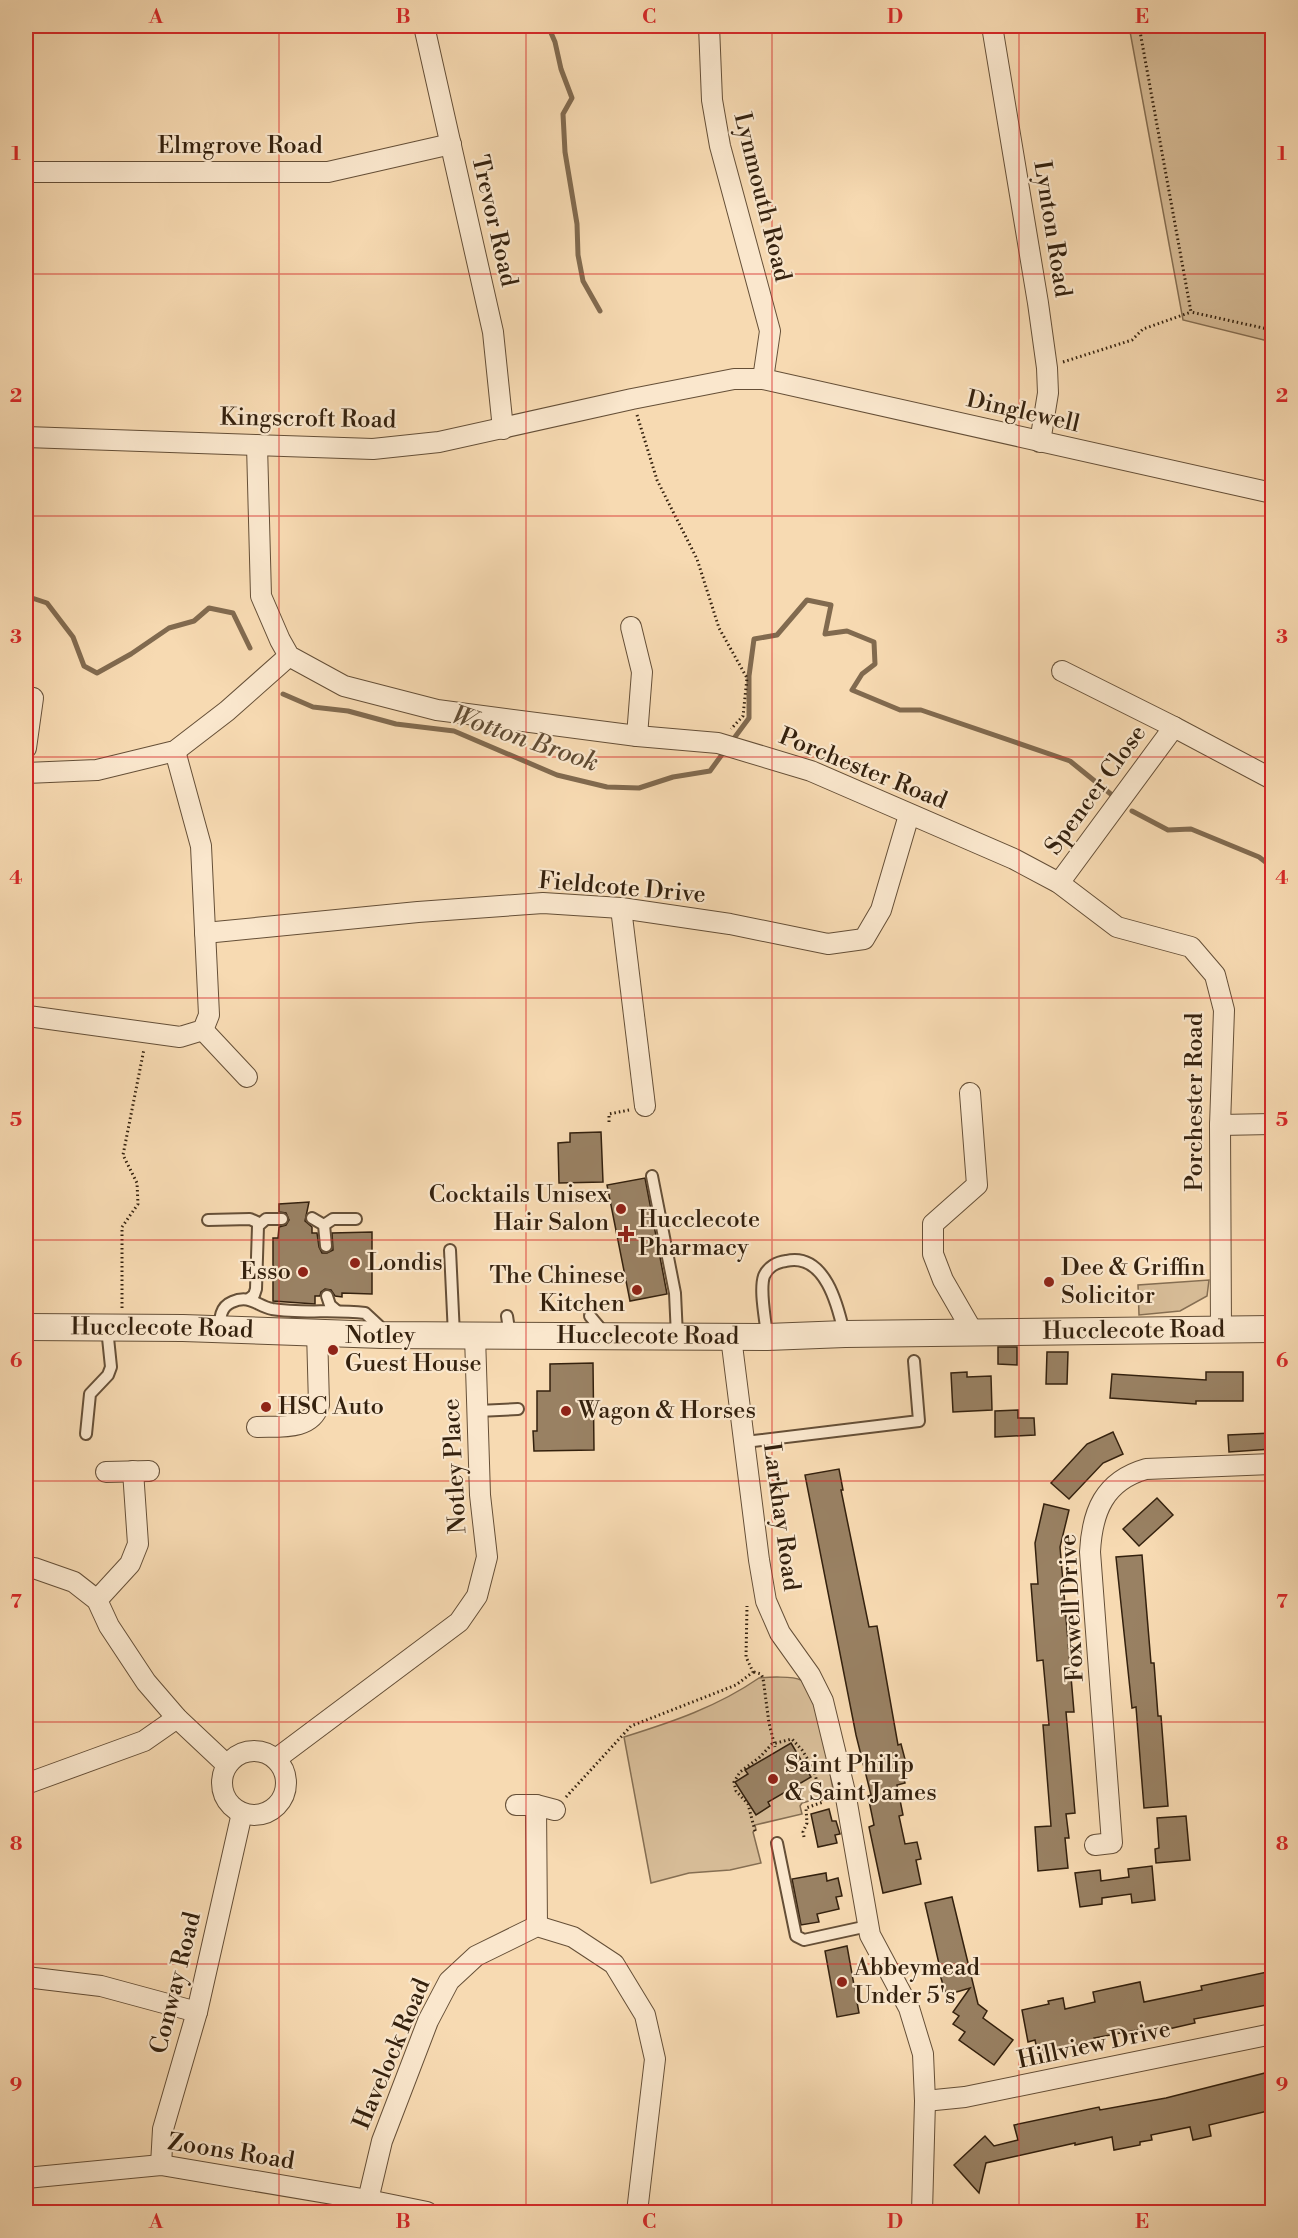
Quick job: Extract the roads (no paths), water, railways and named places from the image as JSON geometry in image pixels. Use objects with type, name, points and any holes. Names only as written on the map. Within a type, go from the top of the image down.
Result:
[{"type":"street","name":"Trevor Road","points":[[424,26],[493,332],[503,429]]},
{"type":"street","name":"Lynmouth Road","points":[[709,26],[712,100],[720,146],[770,331],[763,379]]},
{"type":"street","name":"Lynton Road","points":[[992,26],[1047,368],[1048,393],[1040,442]]},
{"type":"street","name":"Elmgrove Road","points":[[26,172],[328,172],[451,144]]},
{"type":"street","name":"Kingscroft Road","points":[[26,437],[373,449],[440,442],[632,399],[734,379],[763,379]]},
{"type":"street","name":"Dinglewell","points":[[763,379],[1272,493]]},
{"type":"street","points":[[26,773],[97,770],[175,751],[227,711],[289,656],[261,596],[257,445]]},
{"type":"street","points":[[631,627],[642,672],[637,736]]},
{"type":"street","name":"Porchester Road","points":[[289,656],[344,686],[437,710],[725,745],[811,771],[909,815],[1014,858],[1059,883],[1117,927],[1191,947],[1215,975],[1224,1010],[1220,1125],[1221,1330]]},
{"type":"street","name":"Spencer Close","points":[[1062,671],[1272,779]]},
{"type":"street","points":[[26,748],[33,698]]},
{"type":"street","name":"Spencer Close","points":[[1059,883],[1174,727]]},
{"type":"street","points":[[175,751],[201,846],[209,1015],[203,1030]]},
{"type":"street","name":"Fieldcote Drive","points":[[205,933],[418,912],[543,903],[621,908],[730,924],[828,944],[864,939],[881,910],[909,815]]},
{"type":"street","points":[[621,908],[645,1106]]},
{"type":"street","points":[[26,1013],[28,1016],[180,1037],[203,1030]]},
{"type":"street","points":[[203,1030],[247,1077]]},
{"type":"street","points":[[970,1093],[977,1185],[933,1224],[933,1254],[943,1280],[972,1332]]},
{"type":"street","points":[[1220,1125],[1272,1124]]},
{"type":"street","name":"Hucclecote Road","points":[[26,1327],[115,1318],[220,1330],[464,1336],[508,1326],[606,1336],[731,1337],[1272,1329]]},
{"type":"street","points":[[257,1427],[298,1425],[306,1422],[316,1412],[318,1405],[317,1331]]},
{"type":"street","name":"Notley Place","points":[[276,1759],[459,1622],[477,1596],[487,1557],[480,1495],[478,1411],[464,1336]]},
{"type":"street","name":"Larkhay Road","points":[[731,1337],[766,1601],[780,1633],[810,1675],[823,1701],[845,1792],[870,1935],[909,2008],[923,2054],[925,2101],[922,2212]]},
{"type":"street","name":"Foxwell Drive","points":[[1112,1843],[1090,1552],[1094,1518],[1100,1504],[1115,1485],[1135,1472],[1146,1469],[1272,1464]]},
{"type":"street","points":[[97,1600],[130,1564],[138,1544],[141,1471],[106,1472]]},
{"type":"street","points":[[26,1568],[34,1568],[74,1582],[97,1600],[109,1626],[146,1682],[177,1718],[227,1765]]},
{"type":"street","points":[[26,1784],[144,1742],[177,1718]]},
{"type":"street","points":[[250,1751],[262,1751],[276,1759],[286,1779],[285,1792],[278,1804],[265,1813],[256,1815],[242,1813],[229,1804],[224,1794],[222,1777],[227,1765],[238,1754],[250,1751]]},
{"type":"street","points":[[536,1807],[537,1926],[573,1937],[614,1964],[645,2015],[655,2059],[637,2212]]},
{"type":"street","name":"Conway Road","points":[[161,2165],[163,2129],[197,2012],[242,1813]]},
{"type":"street","name":"Havelock Road","points":[[368,2200],[382,2141],[429,2021],[449,1981],[476,1956],[537,1926]]},
{"type":"street","points":[[26,1977],[101,1986],[197,2012]]},
{"type":"street","name":"Hillview Drive","points":[[925,2101],[965,2097],[1272,2034]]},
{"type":"street","name":"Zoons Road","points":[[26,2178],[161,2165],[427,2212]]},
{"type":"lane","points":[[652,1176],[675,1293],[677,1336]]},
{"type":"lane","points":[[312,1218],[324,1225]]},
{"type":"lane","points":[[208,1220],[250,1219],[260,1223]]},
{"type":"lane","points":[[249,1299],[254,1295],[256,1289],[256,1230],[266,1219],[282,1219]]},
{"type":"lane","points":[[324,1225],[333,1220],[356,1219]]},
{"type":"lane","points":[[324,1225],[327,1246]]},
{"type":"lane","points":[[450,1250],[464,1336]]},
{"type":"lane","points":[[767,1337],[762,1287],[765,1275],[771,1266],[795,1259],[804,1261],[813,1267],[825,1279],[837,1305],[844,1334]]},
{"type":"lane","points":[[327,1296],[330,1305],[337,1311]]},
{"type":"lane","points":[[220,1330],[220,1317],[226,1306],[237,1300],[249,1299],[273,1309],[365,1313],[379,1326],[382,1335]]},
{"type":"lane","points":[[590,1316],[606,1336]]},
{"type":"lane","points":[[86,1434],[90,1394],[108,1375],[111,1367],[115,1318]]},
{"type":"lane","points":[[744,1442],[919,1421],[914,1361]]},
{"type":"lane","points":[[478,1411],[518,1409]]},
{"type":"lane","points":[[777,1843],[796,1936],[804,1940],[868,1926]]},
{"type":"waterway","points":[[548,26],[572,98],[563,114],[565,152],[577,224],[578,255],[583,281],[600,311]]},
{"type":"waterway","name":"Wotton Brook","points":[[26,596],[47,603],[73,637],[84,666],[97,673],[131,654],[169,628],[194,621],[209,608],[233,613],[250,648]]},
{"type":"waterway","name":"Wotton Brook","points":[[732,741],[749,718],[749,676],[754,639],[777,635],[807,600],[831,605],[825,634],[847,631],[874,642],[875,664],[862,674],[852,690],[900,710],[921,710],[1070,761],[1112,795]]},
{"type":"waterway","name":"Wotton Brook","points":[[283,694],[313,707],[348,711],[396,724],[454,731],[557,775],[607,787],[639,788],[673,777],[710,771],[726,749]]},
{"type":"waterway","name":"Wotton Brook","points":[[1132,811],[1168,830],[1191,829],[1259,857],[1272,867]]},
{"type":"place","name":"Cocktails Unisex Hair Salon","points":[[621,1209]]},
{"type":"place","name":"Hucclecote Pharmacy","points":[[626,1234]]},
{"type":"place","name":"Londis","points":[[355,1263]]},
{"type":"place","name":"Esso","points":[[303,1272]]},
{"type":"place","name":"Dee & Griffin Solicitor","points":[[1049,1282]]},
{"type":"place","name":"The Chinese Kitchen","points":[[637,1290]]},
{"type":"place","name":"Notley Guest House","points":[[333,1350]]},
{"type":"place","name":"HSC Auto","points":[[266,1407]]},
{"type":"place","name":"Wagon & Horses","points":[[566,1411]]},
{"type":"place","name":"Saint Philip & Saint James","points":[[773,1779]]},
{"type":"place","name":"Abbeymead Under 5's","points":[[842,1982]]}]
